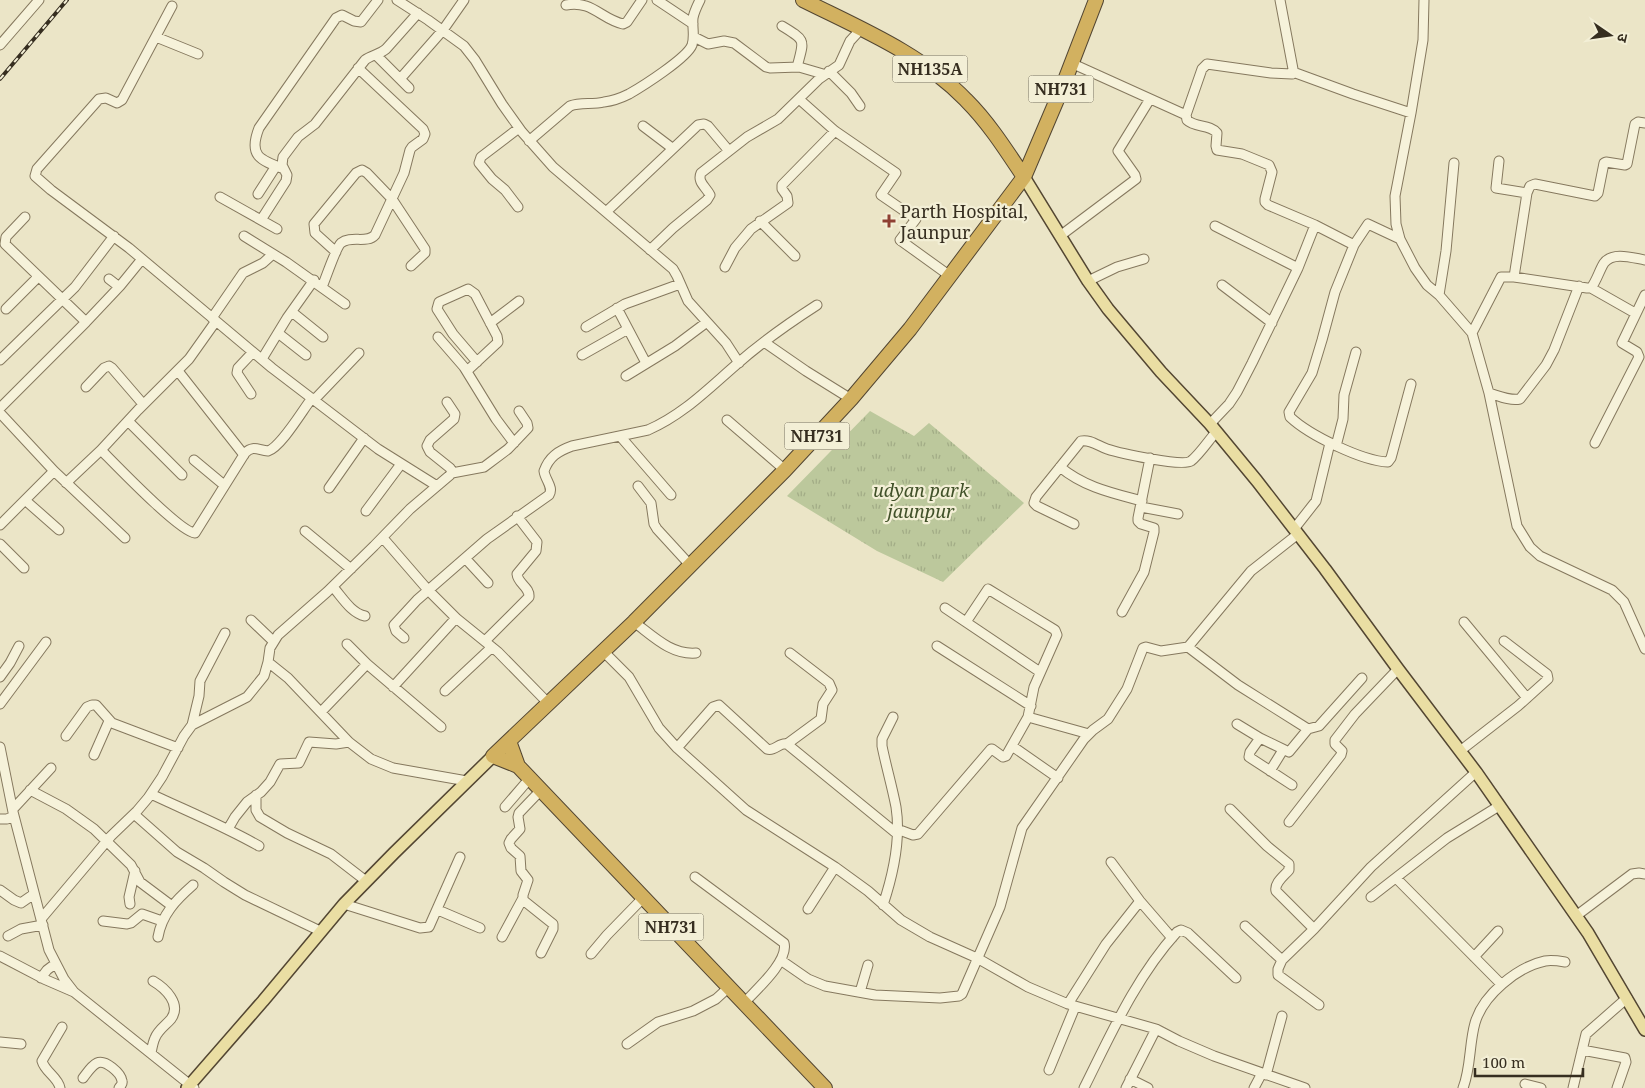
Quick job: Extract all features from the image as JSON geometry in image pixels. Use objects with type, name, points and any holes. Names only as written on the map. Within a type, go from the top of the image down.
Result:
[{"type":"highway","name":"NH135A","points":[[803,0],[912,57],[945,81],[966,100],[991,129],[1024,177]]},
{"type":"highway","name":"NH731","points":[[825,1088],[518,766],[493,756],[583,672],[785,470],[851,399],[910,328],[1024,177],[1071,64],[1092,2]]},
{"type":"highway","name":"NH731","points":[[509,741],[518,766]]},
{"type":"main road","points":[[1024,177],[1088,281],[1161,372],[1213,428],[1296,532],[1476,772],[1576,916],[1645,1030]]},
{"type":"main road","points":[[190,1087],[344,904],[493,756]]},
{"type":"street","points":[[0,45],[39,0]]},
{"type":"street","points":[[261,220],[286,180],[287,175],[280,168],[266,162],[256,154],[254,145],[259,128],[336,18],[342,15],[361,22],[378,0]]},
{"type":"street","points":[[398,0],[464,46],[476,60],[502,104],[529,140],[553,167],[673,270],[688,301],[726,343],[739,363]]},
{"type":"street","points":[[400,79],[443,30],[464,0]]},
{"type":"street","points":[[566,5],[576,3],[588,5],[622,24],[627,22],[642,0]]},
{"type":"street","points":[[657,0],[693,24]]},
{"type":"street","points":[[529,140],[570,106],[575,104],[602,103],[619,98],[660,74],[685,55],[694,37],[694,13],[700,0]]},
{"type":"street","points":[[1280,0],[1293,72]]},
{"type":"street","points":[[1424,0],[1423,40],[1396,196],[1396,224],[1400,239],[1415,268],[1427,285],[1439,295],[1472,333],[1490,393],[1517,526],[1530,547],[1540,556],[1612,590],[1624,602],[1645,649]]},
{"type":"street","points":[[172,6],[122,100],[117,103],[106,98],[99,99],[36,170],[37,179],[114,236],[253,352],[313,399],[401,464],[437,486]]},
{"type":"street","points":[[258,194],[280,168],[283,158],[296,140],[315,124],[358,68],[368,57],[386,49],[398,38],[418,13]]},
{"type":"street","points":[[782,26],[799,36],[802,40],[797,67]]},
{"type":"street","points":[[650,250],[707,200],[710,195],[701,182],[701,173],[747,137],[778,119],[826,73],[839,65],[850,41],[861,29]]},
{"type":"street","points":[[156,37],[198,54]]},
{"type":"street","points":[[694,37],[711,44],[724,41],[734,43],[770,68],[797,67],[826,73],[851,93],[860,106]]},
{"type":"street","points":[[376,55],[409,88]]},
{"type":"street","points":[[1071,64],[1186,115]]},
{"type":"street","points":[[1293,72],[1289,75],[1206,64],[1202,69],[1186,115],[1187,120],[1195,125],[1214,130],[1217,133],[1217,150],[1242,154],[1269,165],[1271,168],[1265,202],[1354,245]]},
{"type":"street","points":[[322,287],[341,243],[372,238],[378,229],[406,167],[410,150],[425,134],[423,129],[358,68]]},
{"type":"street","points":[[1293,72],[1411,113]]},
{"type":"street","points":[[799,99],[835,131],[896,172],[881,195],[916,219],[900,240],[950,276]]},
{"type":"street","points":[[1060,236],[1136,179],[1118,151],[1150,99]]},
{"type":"street","points":[[1514,277],[1527,193],[1530,186],[1534,184],[1592,196],[1597,195],[1604,163],[1627,164],[1636,124],[1638,122],[1645,123]]},
{"type":"street","points":[[606,212],[698,125],[704,124],[708,126],[730,151]]},
{"type":"street","points":[[643,126],[672,148]]},
{"type":"street","points":[[518,207],[479,163],[481,157],[519,128]]},
{"type":"street","points":[[725,267],[738,243],[751,229],[788,202],[782,189],[782,184],[835,131]]},
{"type":"street","points":[[1499,161],[1496,188],[1527,193]]},
{"type":"street","points":[[1439,295],[1446,251],[1454,163]]},
{"type":"street","points":[[336,252],[315,233],[314,224],[359,170],[364,171],[392,199],[425,249],[425,253],[411,266]]},
{"type":"street","points":[[220,197],[277,229]]},
{"type":"street","points":[[25,217],[6,237],[6,244],[86,322]]},
{"type":"street","points":[[760,221],[795,256]]},
{"type":"street","points":[[1400,239],[1368,224],[1354,245],[1335,292],[1312,372],[1289,412],[1290,417],[1343,450],[1384,461],[1390,460],[1412,384]]},
{"type":"street","points":[[1074,524],[1034,503],[1036,497],[1078,443],[1085,440],[1106,449],[1172,463],[1189,462],[1237,392],[1298,268],[1315,225]]},
{"type":"street","points":[[1215,226],[1298,268]]},
{"type":"street","points":[[0,360],[75,287],[114,236]]},
{"type":"street","points":[[244,236],[314,280],[345,304]]},
{"type":"street","points":[[66,482],[101,450],[189,359],[243,273],[264,263],[273,254]]},
{"type":"street","points":[[1591,288],[1605,262],[1611,257],[1618,256],[1645,260]]},
{"type":"street","points":[[0,408],[86,322],[142,259]]},
{"type":"street","points":[[1088,281],[1144,259]]},
{"type":"street","points":[[6,309],[38,277]]},
{"type":"street","points":[[1472,333],[1500,277],[1514,277],[1591,288],[1635,313]]},
{"type":"street","points":[[110,279],[120,286]]},
{"type":"street","points":[[262,359],[314,280]]},
{"type":"street","points":[[586,327],[617,308],[680,284]]},
{"type":"street","points":[[1222,285],[1272,323]]},
{"type":"street","points":[[1490,393],[1515,400],[1520,399],[1546,365],[1554,350],[1579,286]]},
{"type":"street","points":[[467,371],[477,362],[498,342],[497,336],[475,294],[470,290],[464,290],[442,301],[438,306],[439,313],[453,334],[477,362]]},
{"type":"street","points":[[1595,443],[1639,357],[1637,352],[1622,343],[1645,295]]},
{"type":"street","points":[[490,323],[519,301]]},
{"type":"street","points":[[404,638],[394,628],[396,622],[428,590],[487,539],[550,493],[550,487],[544,474],[545,468],[554,454],[572,446],[648,430],[674,416],[764,342],[790,322],[817,305]]},
{"type":"street","points":[[617,308],[646,363]]},
{"type":"street","points":[[292,312],[323,337]]},
{"type":"street","points":[[626,376],[675,346],[707,322]]},
{"type":"street","points":[[582,355],[628,329]]},
{"type":"street","points":[[278,333],[306,355]]},
{"type":"street","points":[[438,337],[467,371],[496,419],[514,443]]},
{"type":"street","points":[[764,342],[851,399]]},
{"type":"street","points":[[251,394],[236,373],[238,368],[253,352]]},
{"type":"street","points":[[782,961],[816,983],[875,995],[940,998],[962,994],[976,958],[1000,907],[1022,828],[1089,734],[1108,719],[1127,689],[1143,648],[1146,647],[1161,652],[1188,647],[1250,571],[1296,532],[1316,501],[1333,444],[1343,419],[1344,395],[1356,352]]},
{"type":"street","points":[[101,450],[135,485],[192,533],[197,531],[224,485],[249,449],[254,448],[268,451],[275,447],[313,399],[359,353]]},
{"type":"street","points":[[86,388],[108,366],[112,368],[144,404]]},
{"type":"street","points":[[178,370],[244,455]]},
{"type":"street","points":[[448,402],[455,414],[454,419],[430,440],[427,446],[430,452],[450,468],[452,473]]},
{"type":"street","points":[[192,725],[247,697],[264,676],[273,641],[333,587],[410,509],[452,473],[484,467],[514,443],[528,426],[519,411]]},
{"type":"street","points":[[0,413],[54,471],[125,538]]},
{"type":"street","points":[[128,420],[182,476]]},
{"type":"street","points":[[728,420],[785,470]]},
{"type":"street","points":[[620,436],[670,495]]},
{"type":"street","points":[[328,488],[364,438]]},
{"type":"street","points":[[1122,612],[1144,572],[1154,532],[1154,528],[1141,524],[1138,521],[1150,458]]},
{"type":"street","points":[[194,460],[224,485]]},
{"type":"street","points":[[366,511],[401,464]]},
{"type":"street","points":[[1060,467],[1073,478],[1089,485],[1142,504],[1178,514]]},
{"type":"street","points":[[0,525],[54,471]]},
{"type":"street","points":[[638,486],[650,503],[654,524],[657,529],[690,565]]},
{"type":"street","points":[[25,500],[59,530]]},
{"type":"street","points":[[445,691],[529,597],[529,593],[518,579],[518,574],[536,551],[537,542],[517,516]]},
{"type":"street","points":[[305,531],[351,569]]},
{"type":"street","points":[[382,538],[428,590],[456,618],[489,644],[549,704]]},
{"type":"street","points":[[0,544],[24,568]]},
{"type":"street","points":[[465,558],[488,583]]},
{"type":"street","points":[[333,587],[353,610],[365,616]]},
{"type":"street","points":[[787,744],[897,831],[913,835],[918,834],[990,749],[1002,756],[1006,756],[1028,717],[1034,687],[1057,635],[1055,630],[988,589],[966,622]]},
{"type":"street","points":[[945,608],[1040,672]]},
{"type":"street","points":[[393,686],[456,618]]},
{"type":"street","points":[[251,620],[273,641]]},
{"type":"street","points":[[634,622],[669,647],[682,653],[696,653]]},
{"type":"street","points":[[1464,622],[1527,698]]},
{"type":"street","points":[[8,936],[21,929],[42,922],[106,842],[151,794],[192,725],[199,696],[200,680],[225,633]]},
{"type":"street","points":[[1460,751],[1546,682],[1548,676],[1504,641]]},
{"type":"street","points":[[0,704],[46,642]]},
{"type":"street","points":[[347,644],[367,664],[441,727]]},
{"type":"street","points":[[0,677],[10,664],[19,646]]},
{"type":"street","points":[[937,646],[1031,706]]},
{"type":"street","points":[[1188,647],[1238,685],[1308,729]]},
{"type":"street","points":[[603,651],[629,677],[659,728],[677,748],[746,810],[835,867],[868,891],[901,920],[930,937],[976,958],[1028,987],[1072,1006],[1156,1029],[1214,1056],[1305,1088]]},
{"type":"street","points":[[677,748],[713,707],[719,705],[766,750],[787,744],[821,719],[823,704],[832,690],[830,684],[790,653]]},
{"type":"street","points":[[268,662],[288,678],[349,742],[363,754],[401,770],[467,781]]},
{"type":"street","points":[[321,712],[367,664]]},
{"type":"street","points":[[1289,822],[1341,755],[1342,751],[1335,744],[1335,740],[1355,714],[1398,669]]},
{"type":"street","points":[[1237,724],[1283,750],[1291,751],[1308,729],[1319,726],[1362,678]]},
{"type":"street","points":[[66,736],[87,707],[96,705],[109,721],[116,726],[178,748]]},
{"type":"street","points":[[883,905],[894,867],[897,831],[896,807],[882,739],[893,717]]},
{"type":"street","points":[[1028,717],[1089,734]]},
{"type":"street","points":[[94,755],[109,721]]},
{"type":"street","points":[[1260,738],[1250,752],[1249,757],[1292,785]]},
{"type":"street","points":[[228,829],[247,802],[270,782],[280,764],[299,763],[309,742],[336,744],[349,742]]},
{"type":"street","points":[[1012,746],[1058,778]]},
{"type":"street","points":[[0,747],[14,812],[49,950],[64,979],[74,992],[151,1053],[190,1087]]},
{"type":"street","points":[[1270,772],[1283,750]]},
{"type":"street","points":[[0,818],[7,819],[30,790],[51,768]]},
{"type":"street","points":[[1319,1005],[1278,974],[1282,960],[1314,929],[1371,867],[1476,772]]},
{"type":"street","points":[[505,807],[530,778]]},
{"type":"street","points":[[30,790],[77,816],[94,829],[131,865],[140,882],[172,906]]},
{"type":"street","points":[[502,937],[523,898],[528,880],[521,871],[520,856],[511,848],[509,843],[520,830],[519,813],[540,790]]},
{"type":"street","points":[[151,794],[193,815],[228,829],[259,846]]},
{"type":"street","points":[[256,795],[256,810],[260,817],[292,836],[331,854],[366,881]]},
{"type":"street","points":[[1371,897],[1447,838],[1499,806]]},
{"type":"street","points":[[1230,809],[1267,846],[1289,864],[1289,870],[1277,884],[1276,891],[1314,929]]},
{"type":"street","points":[[134,814],[177,852],[224,882],[245,895],[320,931]]},
{"type":"street","points":[[344,904],[425,929],[431,924],[438,910],[460,857]]},
{"type":"street","points":[[1110,862],[1172,938]]},
{"type":"street","points":[[808,909],[835,867]]},
{"type":"street","points":[[130,904],[129,897],[135,871]]},
{"type":"street","points":[[1576,916],[1632,874],[1645,874]]},
{"type":"street","points":[[695,877],[780,939],[786,948],[782,961],[744,1004]]},
{"type":"street","points":[[1396,878],[1501,984]]},
{"type":"street","points":[[158,937],[162,921],[172,906],[193,885]]},
{"type":"street","points":[[0,890],[20,903],[34,894]]},
{"type":"street","points":[[523,898],[524,902],[553,924],[541,953]]},
{"type":"street","points":[[592,954],[643,898]]},
{"type":"street","points":[[1049,1070],[1072,1006],[1106,944],[1140,901]]},
{"type":"street","points":[[438,910],[480,928]]},
{"type":"street","points":[[103,921],[127,924],[142,914],[162,921]]},
{"type":"street","points":[[1245,926],[1282,960]]},
{"type":"street","points":[[1084,1088],[1119,1019],[1151,964],[1177,932],[1184,930],[1236,978]]},
{"type":"street","points":[[1474,957],[1498,931]]},
{"type":"street","points":[[0,956],[41,978],[74,992]]},
{"type":"street","points":[[1463,1088],[1468,1071],[1475,1022],[1485,1002],[1501,984],[1528,968],[1546,960],[1565,962]]},
{"type":"street","points":[[41,978],[47,970],[56,964]]},
{"type":"street","points":[[860,992],[868,965]]},
{"type":"street","points":[[151,1053],[156,1036],[171,1018],[174,1011],[169,994],[162,986],[153,981]]},
{"type":"street","points":[[627,1044],[658,1022],[692,1011],[716,999],[728,988]]},
{"type":"street","points":[[1573,1088],[1586,1034],[1627,998]]},
{"type":"street","points":[[1254,1088],[1264,1074],[1282,1016]]},
{"type":"street","points":[[60,1088],[58,1082],[44,1067],[42,1060],[62,1027]]},
{"type":"street","points":[[1126,1088],[1156,1029]]},
{"type":"street","points":[[0,1042],[21,1044]]},
{"type":"street","points":[[1582,1050],[1626,1058],[1617,1088]]},
{"type":"street","points":[[83,1078],[94,1064],[100,1061],[106,1062],[122,1079],[119,1088]]},
{"type":"street","points":[[1130,1079],[1148,1088]]},
{"type":"street","points":[[1525,1084],[1541,1088]]},
{"type":"green space","name":"udyan park jaunpur","points":[[870,411],[914,436],[929,423],[1024,503],[943,582],[877,551],[787,496]]},
{"type":"railway","points":[[0,79],[67,0]]},
{"type":"place","name":"Parth Hospital, Jaunpur","points":[[889,221]]}]
